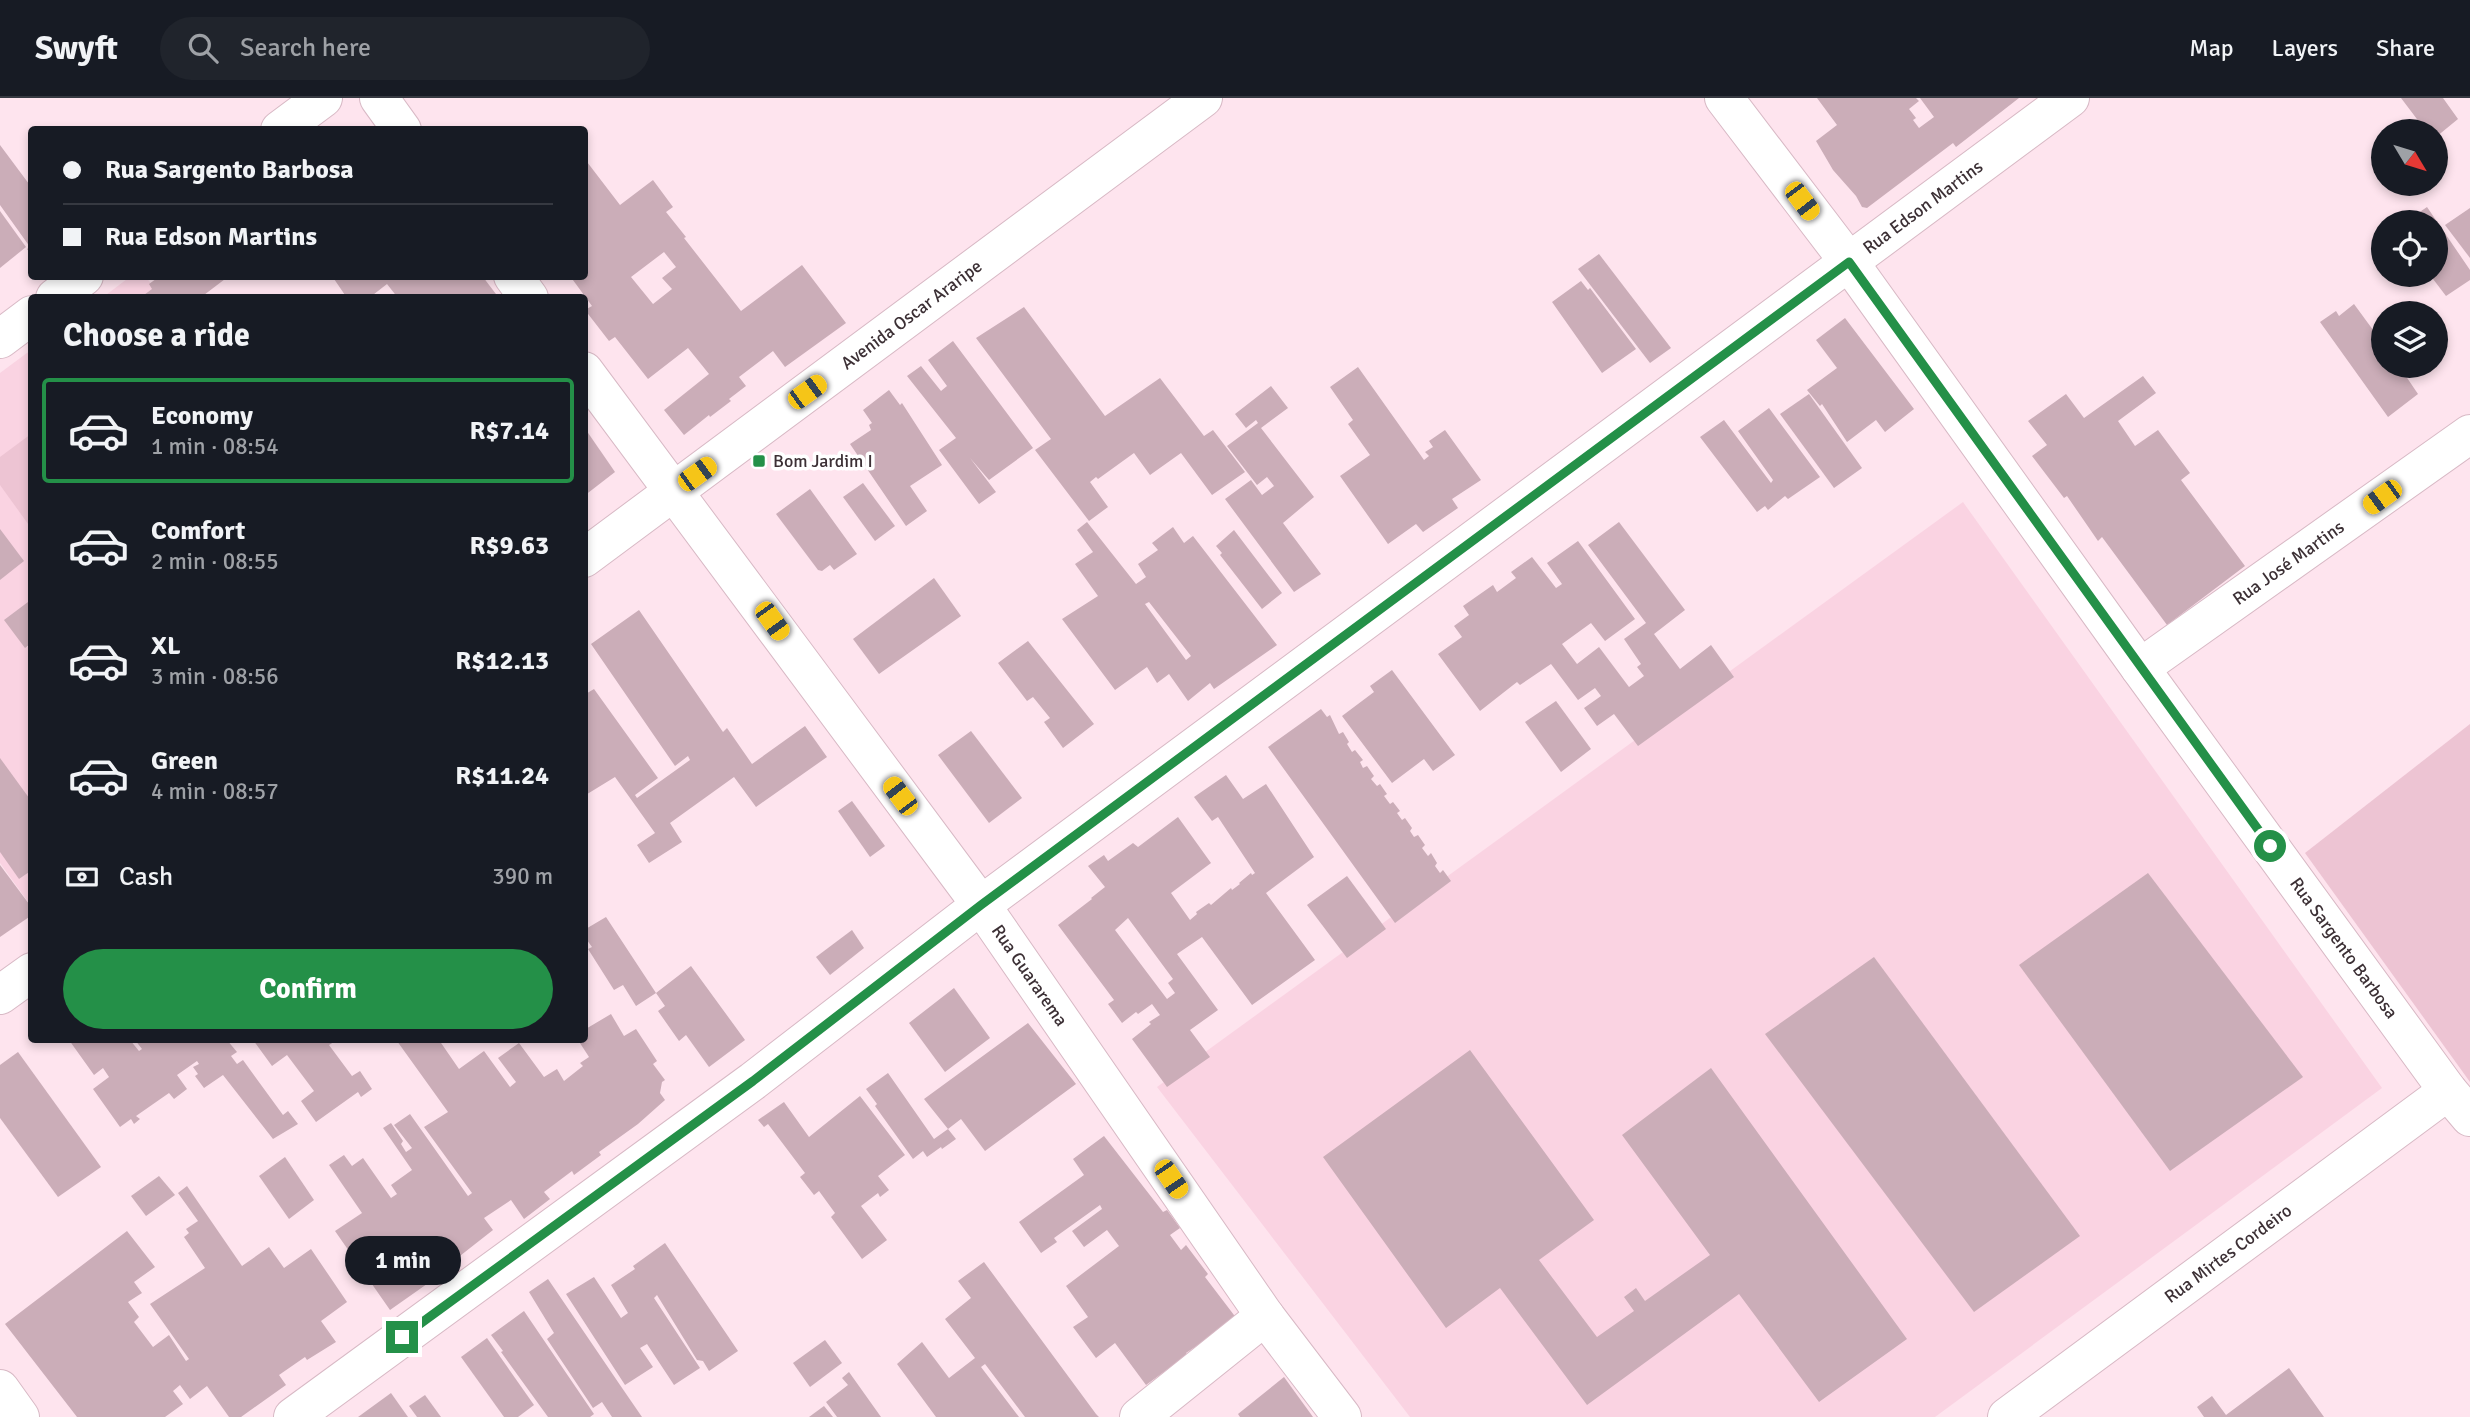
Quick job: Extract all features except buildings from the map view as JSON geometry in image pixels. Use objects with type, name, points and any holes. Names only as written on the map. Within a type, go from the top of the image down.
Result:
[{"type":"street","points":[[285,126],[323,98]]},
{"type":"street","points":[[379,98],[399,126]]},
{"type":"street","name":"Avenida Oscar Araripe","points":[[588,555],[1203,98]]},
{"type":"street","name":"Rua Sargento Barbosa","points":[[1724,98],[1849,262],[2140,668],[2459,1104]]},
{"type":"street","name":"Rua Edson Martins","points":[[293,1417],[753,1081],[981,905],[2070,98]]},
{"type":"street","points":[[60,294],[79,280]]},
{"type":"street","points":[[0,339],[28,318]]},
{"type":"street","name":"Rua Guararema","points":[[588,376],[981,905],[1265,1317],[1342,1417]]},
{"type":"street","name":"Rua José Martins","points":[[2140,668],[2470,434]]},
{"type":"street","points":[[0,995],[28,975]]},
{"type":"street","name":"Rua Mirtes Cordeiro","points":[[2007,1417],[2459,1104]]},
{"type":"street","points":[[1139,1417],[1265,1317]]},
{"type":"street","points":[[0,1389],[20,1417]]},
{"type":"shaded area","points":[[126,280],[148,280],[159,294],[107,294]]},
{"type":"shaded area","points":[[28,352],[28,902],[0,863],[0,373]]},
{"type":"shaded area","points":[[28,436],[28,524],[0,485],[0,457]]},
{"type":"shaded area","points":[[1963,502],[2382,1088],[1935,1417],[1410,1417],[1157,1087]]},
{"type":"shaded area","points":[[2470,724],[2470,1082],[2305,853]]},
{"type":"place","name":"Bom Jardim I","points":[[759,461]]},
{"type":"route","points":[[402,1337],[753,1081],[981,905],[1849,262],[2270,846]]}]
